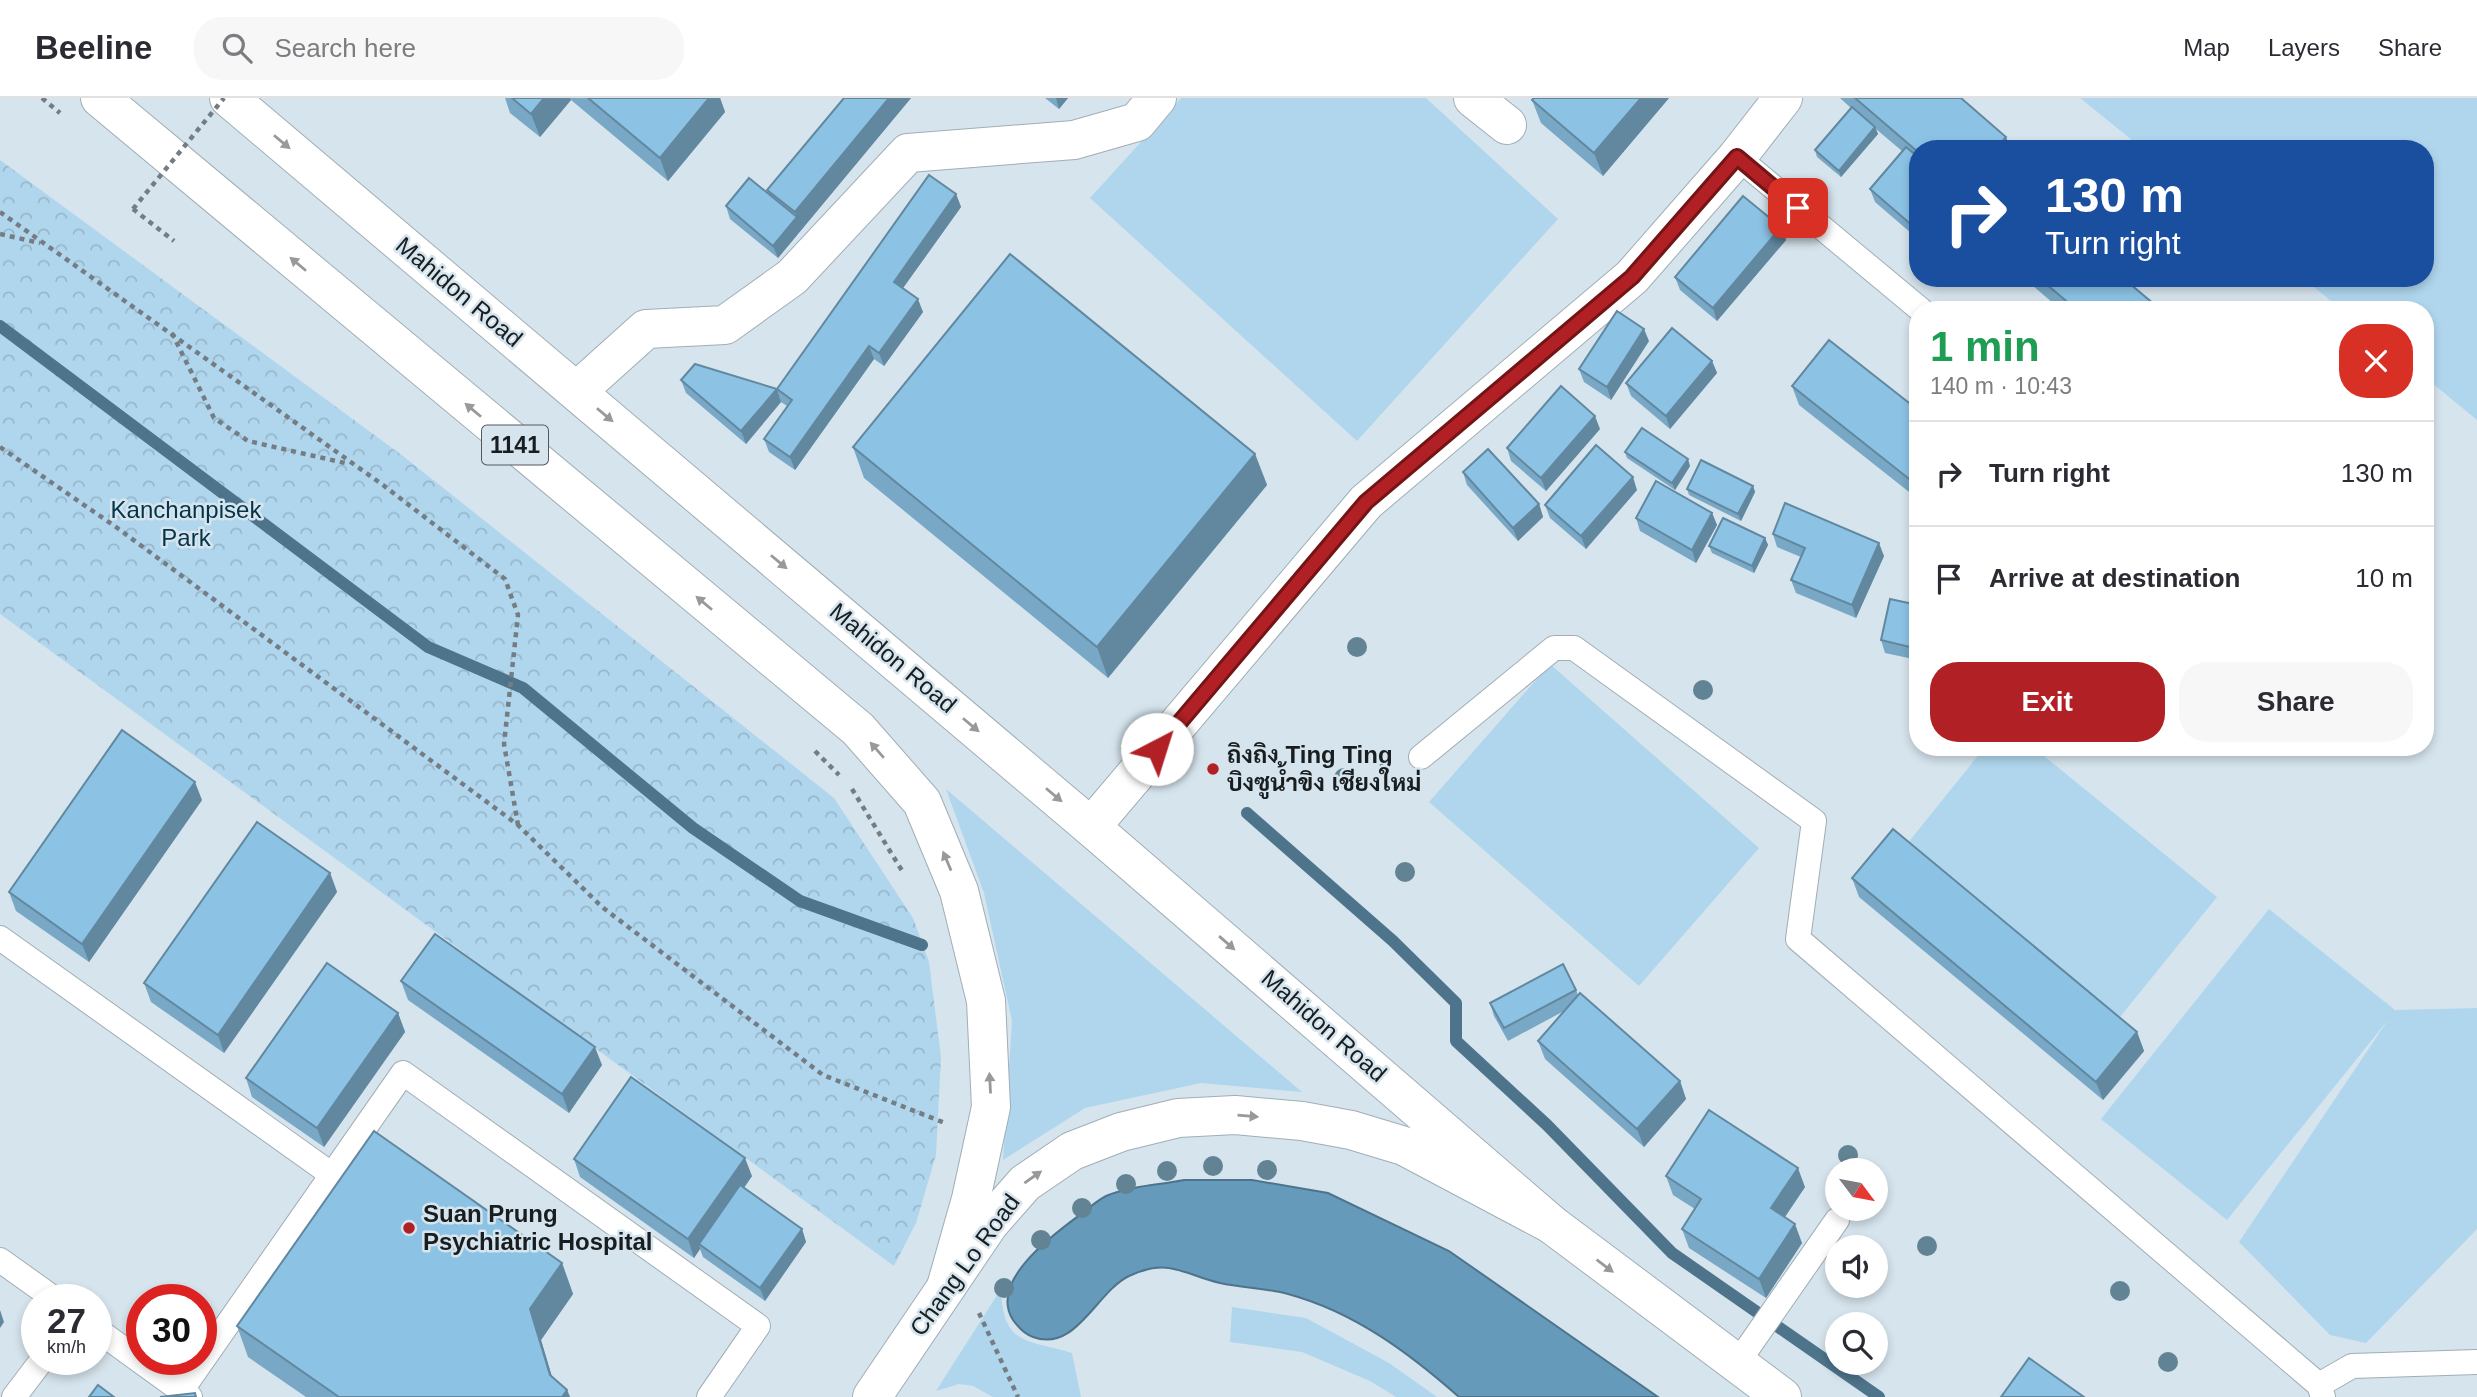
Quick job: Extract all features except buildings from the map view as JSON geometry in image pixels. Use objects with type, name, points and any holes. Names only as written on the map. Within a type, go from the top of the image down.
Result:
[{"type":"main road","name":"1141","points":[[100,98],[858,729],[922,802],[960,891],[986,1001],[991,1107],[971,1199],[946,1287]]},
{"type":"main road","name":"Mahidon Road","points":[[227,98],[1002,751],[1551,1224]]},
{"type":"main road","points":[[577,391],[646,329],[725,326],[792,277],[908,153],[1074,140],[1137,122],[1157,98]]},
{"type":"main road","points":[[1473,98],[1507,125]]},
{"type":"main road","points":[[1091,827],[1366,502],[1632,277],[1737,157],[1783,98]]},
{"type":"main road","name":"Chang Lo Road","points":[[872,1397],[989,1224],[1025,1182],[1072,1151],[1121,1132],[1178,1118],[1235,1115],[1302,1121],[1351,1130],[1404,1146],[1551,1224]]},
{"type":"main road","points":[[1551,1224],[1782,1397]]},
{"type":"lane","points":[[1737,157],[1911,301]]},
{"type":"lane","points":[[1421,757],[1554,648],[1574,648],[1814,821],[1798,939],[2321,1391],[2352,1366],[2477,1362]]},
{"type":"lane","points":[[2,943],[331,1174]]},
{"type":"lane","points":[[112,1341],[186,1394],[331,1174],[403,1073],[758,1326],[709,1397]]},
{"type":"lane","points":[[1736,1365],[1836,1222]]},
{"type":"lane","points":[[0,1260],[34,1284]]},
{"type":"lane","points":[[14,1397],[31,1375]]},
{"type":"path","points":[[42,98],[63,116]]},
{"type":"path","points":[[174,241],[133,209],[227,98]]},
{"type":"path","points":[[147,186],[158,195]]},
{"type":"path","points":[[0,212],[383,485],[505,579],[517,615],[504,744],[518,825]]},
{"type":"path","points":[[0,234],[45,244]]},
{"type":"path","points":[[172,333],[214,418],[248,441],[350,464]]},
{"type":"path","points":[[0,447],[127,535],[518,825],[602,907],[823,1075],[953,1125]]},
{"type":"path","points":[[806,743],[842,778]]},
{"type":"path","points":[[850,787],[906,878]]},
{"type":"path","points":[[977,1309],[1018,1397]]},
{"type":"green space","points":[[1181,98],[1426,98],[1558,219],[1357,441],[1090,198]]},
{"type":"green space","points":[[2080,98],[2477,98],[2477,420],[2434,385],[2434,301],[2331,301],[2314,287],[2434,287],[2434,140],[2132,140]]},
{"type":"green space","name":"Kanchanpisek Park","points":[[0,160],[403,456],[834,798],[913,918],[929,962],[941,1057],[936,1155],[916,1223],[894,1266],[0,614]]},
{"type":"green space","points":[[1550,664],[1759,848],[1639,986],[1429,802]]},
{"type":"green space","points":[[1978,756],[2044,756],[2217,897],[2120,1017],[1907,844]]},
{"type":"green space","points":[[946,789],[1302,1092],[1201,1083],[1085,1108],[1003,1160],[1012,1021],[984,893]]},
{"type":"green space","points":[[2269,909],[2395,1010],[2477,1008],[2477,1229],[2366,1343],[2330,1335],[2239,1242],[2388,1020],[2227,1220],[2101,1119]]},
{"type":"green space","points":[[1001,1289],[1007,1322],[1013,1331],[1031,1342],[1072,1353],[1081,1397],[993,1397],[973,1386],[959,1384],[936,1391]]},
{"type":"green space","points":[[1232,1307],[1306,1318],[1389,1363],[1437,1397],[1396,1397],[1370,1381],[1302,1352],[1230,1342]]},
{"type":"shaded area","points":[[1184,1180],[1252,1180],[1328,1193],[1449,1251],[1658,1397],[1459,1397],[1400,1349],[1335,1311],[1288,1294],[1220,1283],[1176,1269],[1155,1268],[1129,1276],[1117,1284],[1074,1329],[1062,1336],[1048,1340],[1033,1337],[1019,1328],[1008,1305],[1009,1290],[1016,1275],[1041,1246],[1106,1196],[1134,1188]]},
{"type":"waterway","points":[[0,326],[428,647],[523,688],[693,828],[800,901],[922,945]]},
{"type":"waterway","points":[[1247,813],[1393,941],[1456,1003],[1456,1041],[1547,1125],[1672,1253],[1879,1397]]},
{"type":"place","name":"ถิงถิง Ting Ting บิงซูน้ำขิง เชียงใหม่","points":[[1213,769]]},
{"type":"place","name":"Suan Prung Psychiatric Hospital","points":[[409,1228]]},
{"type":"route","points":[[1157,749],[1366,502],[1632,277],[1737,157],[1798,208]]}]
